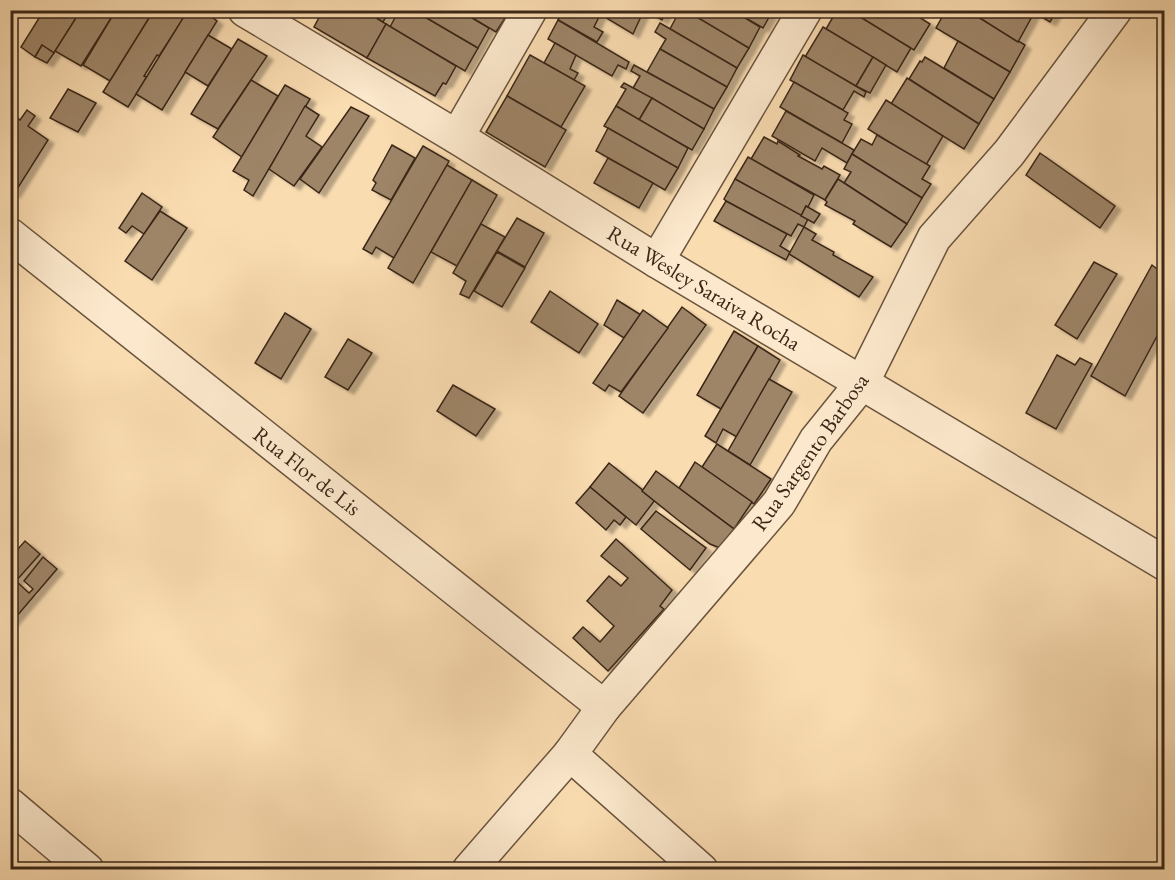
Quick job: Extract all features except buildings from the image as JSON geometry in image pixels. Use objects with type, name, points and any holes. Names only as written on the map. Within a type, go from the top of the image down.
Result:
[{"type":"street","name":"Rua Wesley Saraiva Rocha","points":[[245,10],[292,22],[456,136],[657,261],[1164,563]]},
{"type":"street","points":[[456,136],[530,10]]},
{"type":"street","points":[[657,261],[806,10]]},
{"type":"street","name":"Rua Sargento Barbosa","points":[[469,870],[570,754],[604,707],[779,503],[816,440],[862,383],[934,238],[1010,153],[1115,10]]},
{"type":"street","name":"Rua Flor de Lis","points":[[10,235],[604,707]]},
{"type":"street","points":[[570,754],[701,870]]},
{"type":"street","points":[[10,805],[87,870]]}]
